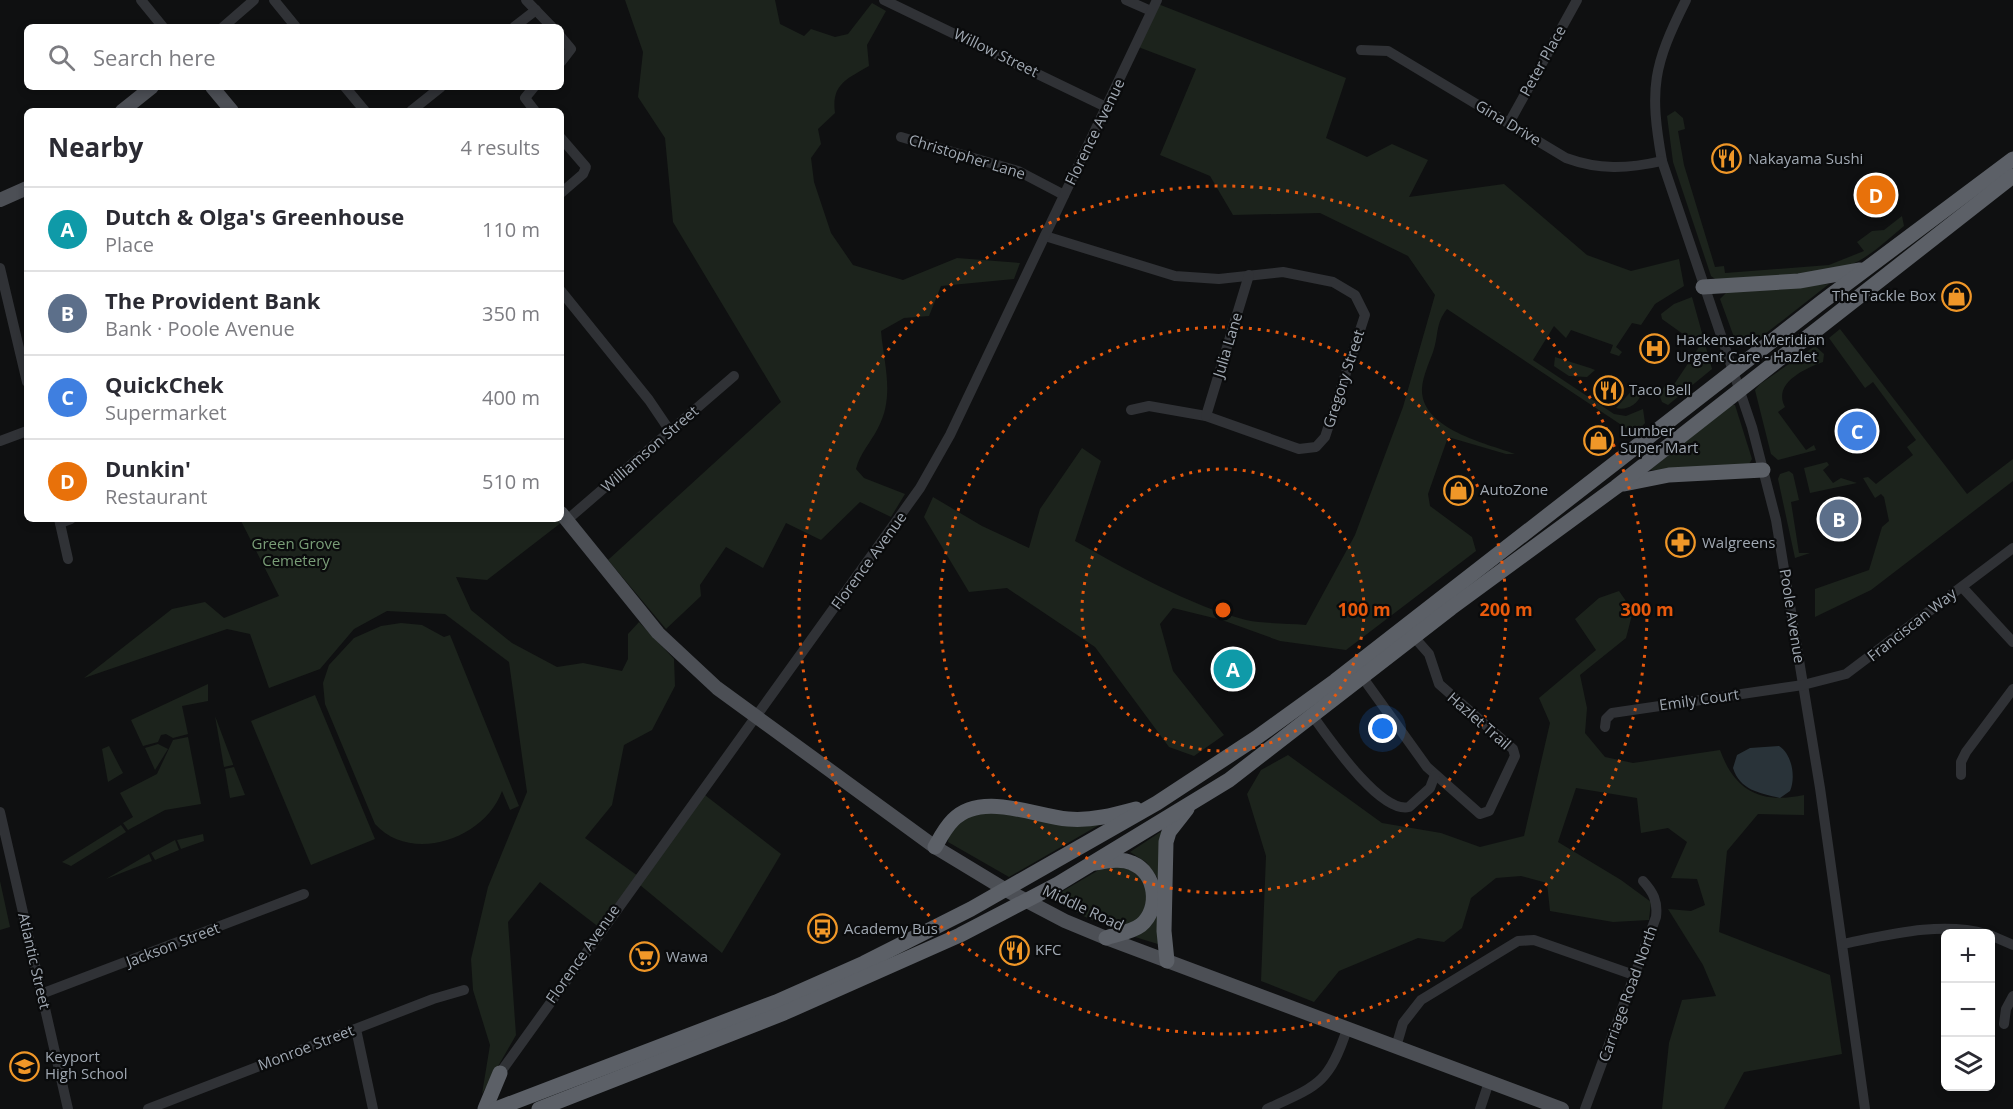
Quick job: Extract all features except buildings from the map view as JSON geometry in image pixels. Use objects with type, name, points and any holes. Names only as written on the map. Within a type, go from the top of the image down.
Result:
[{"type":"highway","points":[[496,1109],[631,1059],[830,979],[1006,890],[1157,803],[1256,738],[1335,681],[1732,371],[2013,159]]},
{"type":"highway","points":[[539,1109],[812,1002],[960,935],[1029,901],[1229,780],[1414,637],[1616,487],[2013,176]]},
{"type":"highway","points":[[1703,287],[1799,281],[1866,269]]},
{"type":"highway","points":[[1616,487],[1661,476],[1763,470]]},
{"type":"highway","points":[[1167,961],[1164,931],[1166,842],[1169,832],[1191,802]]},
{"type":"highway","points":[[935,847],[954,819],[976,807],[993,807],[1070,819],[1105,818],[1157,803]]},
{"type":"highway","points":[[1089,863],[1120,860],[1133,863],[1148,876],[1154,893],[1151,910],[1140,925],[1106,938]]},
{"type":"highway","points":[[500,1073],[510,1091],[526,1097]]},
{"type":"highway","points":[[485,1109],[500,1073]]},
{"type":"main road","points":[[126,108],[148,90]]},
{"type":"main road","points":[[214,90],[230,108]]},
{"type":"main road","points":[[0,200],[24,189]]},
{"type":"main road","name":"Middle Road","points":[[564,517],[653,626],[697,672],[935,847],[1006,890],[1065,921],[1106,938],[1562,1109]]},
{"type":"street","points":[[141,0],[161,24]]},
{"type":"street","points":[[226,24],[254,0]]},
{"type":"street","points":[[274,0],[294,24]]},
{"type":"street","points":[[526,0],[549,24]]},
{"type":"street","name":"Willow Street","points":[[884,0],[1106,107]]},
{"type":"street","points":[[1126,0],[1151,11]]},
{"type":"street","name":"Florence Avenue","points":[[500,1073],[623,898],[757,717],[920,488],[950,435],[1157,0]]},
{"type":"street","name":"Peter Place","points":[[1509,123],[1577,0]]},
{"type":"street","name":"Poole Avenue","points":[[1686,0],[1656,69],[1654,107],[1662,161],[1763,470],[1792,611],[1843,944],[1865,1109]]},
{"type":"street","points":[[518,24],[536,10]]},
{"type":"street","points":[[564,40],[575,49],[564,59]]},
{"type":"street","name":"Gina Drive","points":[[1361,50],[1388,51],[1566,158],[1587,165],[1632,168],[1662,161]]},
{"type":"street","points":[[348,90],[362,108]]},
{"type":"street","points":[[415,108],[437,90]]},
{"type":"street","points":[[532,90],[525,98],[533,108]]},
{"type":"street","name":"Christopher Lane","points":[[901,137],[1018,171],[1064,195]]},
{"type":"street","points":[[564,141],[583,161],[586,170],[564,190]]},
{"type":"street","name":"Gregory Street","points":[[1045,236],[1175,276],[1219,279],[1283,272],[1333,282],[1355,295],[1365,315],[1325,437],[1316,447],[1299,448],[1206,416],[1149,406],[1131,410]]},
{"type":"street","points":[[0,268],[24,369]]},
{"type":"street","name":"Julia Lane","points":[[1206,416],[1249,275]]},
{"type":"street","points":[[564,295],[649,400],[670,431]]},
{"type":"street","name":"Williamson Street","points":[[564,517],[734,376]]},
{"type":"street","points":[[0,441],[24,431]]},
{"type":"street","points":[[59,522],[68,559]]},
{"type":"street","name":"Franciscan Way","points":[[1803,685],[1832,679],[1859,666],[2013,548]]},
{"type":"street","points":[[1962,587],[2013,642]]},
{"type":"street","name":"Hazlet Trail","points":[[1363,678],[1406,741],[1435,775],[1480,814],[1489,812],[1515,753],[1438,684],[1429,654],[1414,637]]},
{"type":"street","name":"Emily Court","points":[[1605,727],[1606,719],[1612,713],[1803,685]]},
{"type":"street","points":[[1961,775],[1961,762],[1966,752],[2013,689]]},
{"type":"street","points":[[1312,715],[1359,773],[1388,803],[1401,808],[1409,807],[1430,788],[1435,775]]},
{"type":"street","name":"Atlantic Street","points":[[0,812],[68,1109]]},
{"type":"street","name":"Carriage Road North","points":[[1585,1109],[1657,908],[1652,891],[1643,881]]},
{"type":"street","name":"Jackson Street","points":[[41,994],[304,894]]},
{"type":"street","points":[[1843,944],[1941,930]]},
{"type":"street","points":[[1995,937],[2013,945]]},
{"type":"street","points":[[1396,1047],[1403,1023],[1420,1000],[1518,941],[1534,940],[1634,975]]},
{"type":"street","name":"Monroe Street","points":[[148,1109],[464,990]]},
{"type":"street","points":[[2004,1024],[2006,1009],[2013,996]]},
{"type":"street","points":[[356,1029],[373,1109]]},
{"type":"street","points":[[1267,1109],[1322,1080],[1334,1065],[1347,1029]]},
{"type":"street","points":[[1480,1109],[1489,1082]]},
{"type":"green space","points":[[625,0],[775,0],[780,24],[804,36],[811,29],[835,37],[848,34],[872,3],[886,11],[867,45],[869,66],[842,84],[834,103],[835,113],[818,129],[821,144],[811,158],[814,182],[831,233],[853,265],[903,280],[957,258],[1020,263],[1014,279],[941,286],[929,316],[904,318],[881,331],[887,380],[886,404],[878,428],[856,469],[864,478],[905,494],[891,517],[860,502],[821,540],[786,523],[763,568],[726,547],[700,585],[701,596],[666,629],[608,560],[781,402],[673,222],[665,138],[638,97],[643,52]]},
{"type":"green space","points":[[1153,2],[1346,78],[1326,138],[1367,157],[1392,144],[1428,160],[1409,197],[1504,184],[1587,255],[1631,271],[1679,259],[1684,286],[1655,304],[1641,325],[1632,323],[1616,347],[1622,352],[1619,356],[1610,353],[1613,345],[1571,330],[1566,338],[1554,326],[1533,360],[1614,414],[1626,416],[1643,409],[1645,423],[1635,434],[1447,309],[1439,325],[1424,379],[1422,388],[1424,402],[1431,414],[1456,432],[1515,454],[1506,454],[1448,437],[1428,494],[1430,506],[1472,537],[1476,551],[1346,650],[1280,641],[1222,620],[1173,608],[1160,624],[1173,671],[1224,735],[1194,756],[1169,747],[1095,647],[1007,588],[969,592],[924,517],[933,497],[982,526],[1029,548],[1040,509],[1082,448],[1101,461],[1075,541],[1158,586],[1225,614],[1253,621],[1306,625],[1355,535],[1403,407],[1435,295],[1408,256],[1320,213],[1233,215],[1210,176],[1160,155],[1196,69],[1133,45]]},
{"type":"green space","points":[[1675,111],[1683,118],[1685,129],[1678,131],[1684,165],[1715,267],[1724,266],[1725,273],[1829,265],[1864,251],[1857,242],[1872,231],[1884,230],[1902,216],[1904,226],[1863,258],[1833,271],[1800,276],[1715,279],[1711,276],[1673,162],[1667,116]]},
{"type":"green space","points":[[1829,284],[1751,345],[1748,341],[1738,348],[1720,299],[1728,291]]},
{"type":"green space","points":[[1692,297],[1712,369],[1668,405],[1662,402],[1659,394],[1665,386],[1673,386],[1701,344],[1692,344],[1690,339],[1662,319],[1661,314],[1674,304]]},
{"type":"green space","points":[[1840,329],[1967,494],[2013,459],[2013,481],[1871,590],[1815,617],[1815,589],[1869,570],[1882,527],[1889,521],[1884,497],[1881,494],[1875,498],[1863,478],[1868,477],[1876,484],[1913,455],[1907,447],[1916,440],[1873,382],[1865,388],[1829,338]]},
{"type":"green space","points":[[1815,346],[1824,354],[1823,362],[1808,368],[1787,384],[1782,398],[1785,407],[1778,412],[1806,450],[1814,445],[1816,450],[1778,460],[1771,454],[1755,390],[1760,384]]},
{"type":"green space","points":[[1555,357],[1595,370],[1587,377],[1569,376],[1554,366]]},
{"type":"green space","points":[[1635,387],[1641,394],[1638,401],[1628,408],[1616,408]]},
{"type":"green space","points":[[1731,405],[1735,405],[1752,459],[1749,464],[1736,469],[1650,470]]},
{"type":"green space","points":[[1827,462],[1829,465],[1823,470],[1833,483],[1841,478],[1857,483],[1810,493],[1804,468]]},
{"type":"green space","points":[[1789,471],[1793,474],[1799,500],[1791,502],[1799,553],[1810,553],[1795,558],[1778,479],[1780,474]]},
{"type":"green space","name":"Green Grove Cemetery","points":[[242,522],[562,522],[487,580],[456,577],[471,610],[512,643],[557,667],[583,663],[622,671],[628,659],[628,634],[639,622],[674,659],[675,686],[652,730],[624,745],[612,805],[585,838],[638,876],[701,792],[781,854],[722,953],[640,885],[600,928],[540,882],[508,922],[516,1035],[482,1094],[490,1045],[473,990],[471,959],[488,887],[527,792],[509,662],[445,614],[387,611],[354,629],[320,669],[269,688],[250,634],[227,629],[84,678],[172,609],[205,602],[224,618],[279,596]]},
{"type":"green space","points":[[1619,591],[1633,611],[1626,638],[1580,675],[1587,708],[1585,733],[1605,757],[1633,763],[1720,750],[1734,776],[1752,792],[1775,798],[1804,795],[1804,815],[1758,814],[1727,851],[1719,932],[1830,975],[1842,1054],[1744,1072],[1724,1109],[1662,1109],[1669,1043],[1682,1000],[1716,996],[1703,965],[1668,909],[1691,911],[1705,905],[1697,879],[1671,878],[1687,842],[1668,828],[1641,833],[1637,798],[1576,788],[1558,842],[1621,880],[1651,902],[1649,920],[1613,922],[1550,911],[1547,883],[1521,876],[1496,878],[1471,898],[1462,928],[1444,942],[1418,938],[1339,971],[1314,1002],[1261,981],[1266,856],[1247,794],[1261,770],[1288,755],[1382,823],[1441,833],[1480,847],[1524,836],[1550,723],[1539,698],[1596,650],[1575,619],[1599,598]]},
{"type":"green space","points":[[401,623],[422,625],[444,637],[450,635],[519,806],[510,810],[502,791],[493,808],[480,822],[464,833],[427,844],[408,842],[390,836],[375,824],[325,704],[323,683],[329,665],[354,638],[381,626]]},
{"type":"green space","points":[[208,684],[208,701],[182,706],[188,734],[173,738],[166,734],[161,735],[158,742],[143,746],[131,720]]},
{"type":"green space","points":[[315,695],[375,839],[311,865],[251,721]]},
{"type":"green space","points":[[215,716],[233,764],[233,765],[224,767]]},
{"type":"green space","points":[[188,737],[201,804],[165,810],[128,830],[123,823],[133,817],[120,793],[157,774],[173,740]]},
{"type":"green space","points":[[158,744],[168,749],[155,770],[145,748]]},
{"type":"green space","points":[[109,746],[123,773],[108,782],[102,749]]},
{"type":"green space","points":[[234,767],[245,795],[230,798],[225,769]]},
{"type":"green space","points":[[976,811],[1099,825],[1009,877],[948,842],[949,832]]},
{"type":"green space","points":[[121,825],[126,832],[71,866],[62,862]]},
{"type":"green space","points":[[1165,829],[1160,881],[1146,862],[1130,852]]},
{"type":"green space","points":[[203,834],[204,841],[181,849],[177,840]]},
{"type":"green space","points":[[175,840],[179,850],[155,860],[151,853]]},
{"type":"green space","points":[[149,854],[152,861],[106,879]]},
{"type":"green space","points":[[1109,864],[1139,872],[1149,895],[1141,917],[1132,924],[1121,927],[1096,922],[1051,898]]},
{"type":"green space","points":[[0,881],[10,927],[0,930]]},
{"type":"green space","points":[[1156,910],[1161,945],[1135,937]]},
{"type":"shaded area","points":[[1779,746],[1787,754],[1792,766],[1793,779],[1790,791],[1780,798],[1745,786],[1733,768],[1737,755],[1750,748]]},
{"type":"place","name":"Nakayama Sushi","points":[[1727,159]]},
{"type":"place","name":"Dunkin'","points":[[1876,195]]},
{"type":"place","name":"The Tackle Box","points":[[1957,296]]},
{"type":"place","name":"Hackensack Meridian Urgent Care - Hazlet","points":[[1655,349]]},
{"type":"place","name":"Taco Bell","points":[[1608,390]]},
{"type":"place","name":"QuickChek","points":[[1857,431]]},
{"type":"place","name":"Lumber Super Mart","points":[[1599,440]]},
{"type":"place","name":"AutoZone","points":[[1459,490]]},
{"type":"place","name":"The Provident Bank","points":[[1839,519]]},
{"type":"place","name":"Walgreens","points":[[1681,543]]},
{"type":"place","name":"Dutch & Olga's Greenhouse","points":[[1233,669]]},
{"type":"place","name":"Academy Bus","points":[[823,929]]},
{"type":"place","name":"KFC","points":[[1014,950]]},
{"type":"place","name":"Wawa","points":[[645,957]]},
{"type":"place","name":"Keyport High School","points":[[24,1066]]}]
